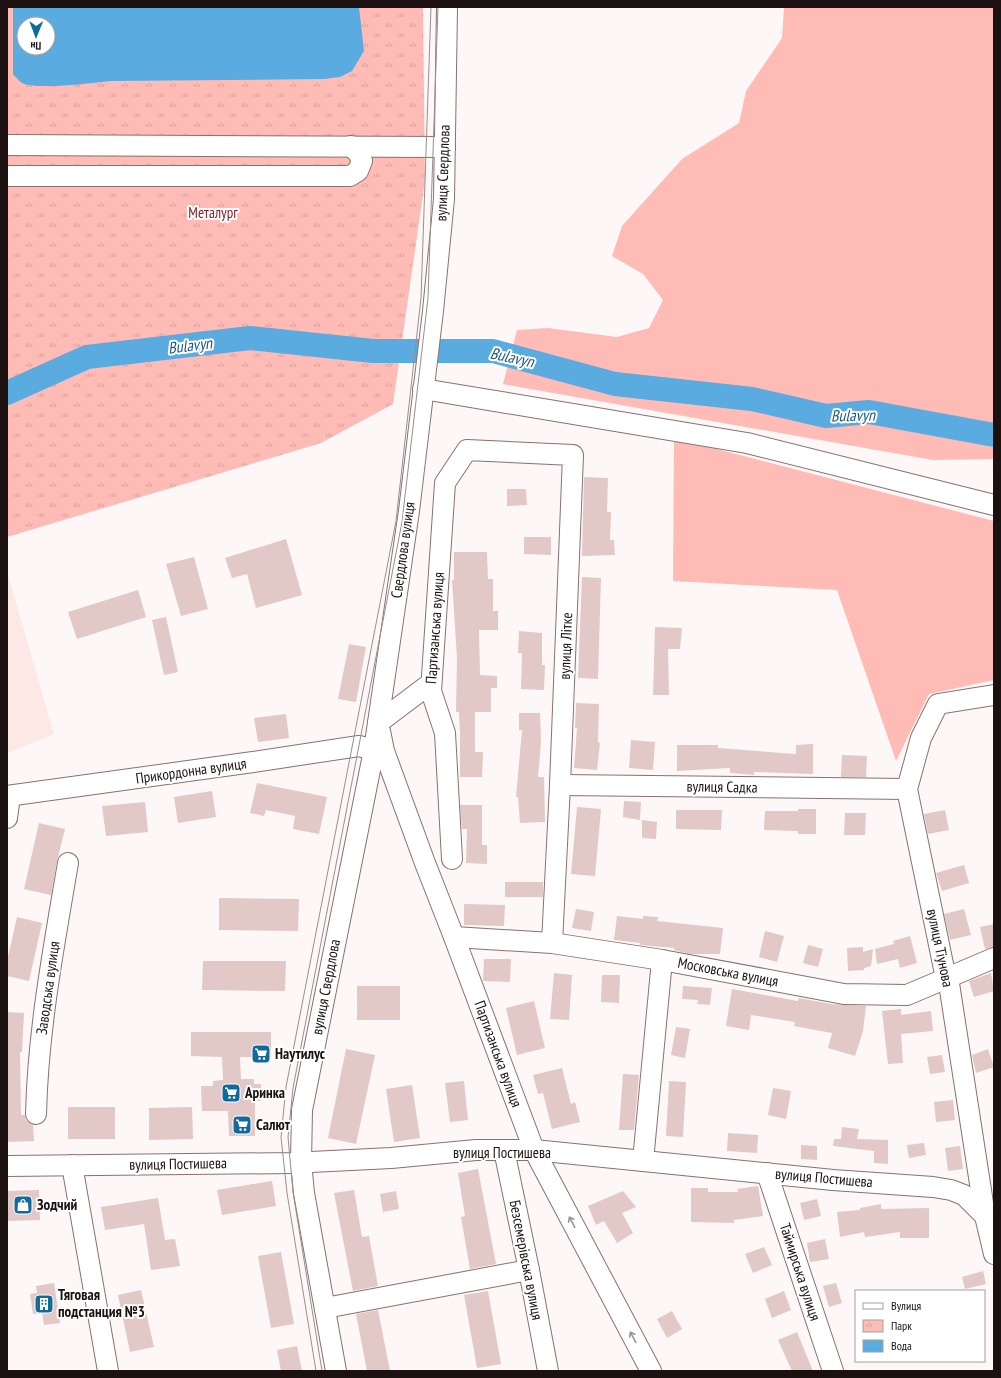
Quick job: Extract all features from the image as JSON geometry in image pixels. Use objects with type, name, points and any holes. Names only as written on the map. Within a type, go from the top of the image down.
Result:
[{"type":"street","name":"вулиця Свердлова","points":[[424,383],[444,199],[447,7]]},
{"type":"street","points":[[7,144],[445,147]]},
{"type":"street","points":[[7,176],[350,176],[358,171],[362,161],[358,153],[351,146]]},
{"type":"street","points":[[424,383],[747,443],[994,505]]},
{"type":"street","name":"Свердлова вулиця","points":[[378,723],[395,616],[424,383]]},
{"type":"street","name":"Партизанська вулиця","points":[[452,859],[445,733],[431,691],[431,683],[444,482],[467,450]]},
{"type":"street","name":"вулиця Літке","points":[[467,450],[573,455],[552,943]]},
{"type":"street","points":[[378,723],[431,683]]},
{"type":"street","name":"вулиця Тіунова","points":[[994,695],[938,704],[921,738],[907,790],[944,969],[948,977],[985,1216],[994,1254]]},
{"type":"street","name":"вулиця Свердлова","points":[[336,1371],[301,1162],[302,1110],[338,921],[374,750],[378,723]]},
{"type":"street","name":"Партизанська вулиця","points":[[378,723],[384,751],[392,775],[534,1150],[651,1371]]},
{"type":"street","name":"Прикордонна вулиця","points":[[9,796],[238,765],[359,746],[374,750]]},
{"type":"street","name":"вулиця Садка","points":[[560,785],[907,790]]},
{"type":"street","points":[[7,818],[9,796]]},
{"type":"street","name":"Заводська вулиця","points":[[36,1114],[41,1030],[49,970],[68,863]]},
{"type":"street","name":"Московська вулиця","points":[[454,937],[552,943],[662,960],[844,994],[907,995],[994,958]]},
{"type":"street","points":[[642,1161],[662,960]]},
{"type":"street","name":"вулиця Постишева","points":[[7,1166],[301,1162],[504,1150],[534,1150],[950,1190],[964,1195],[985,1216]]},
{"type":"street","name":"Безсемерівська вулиця","points":[[504,1150],[548,1371]]},
{"type":"street","points":[[72,1165],[108,1371]]},
{"type":"street","name":"Таймирська вулиця","points":[[767,1173],[833,1371]]},
{"type":"street","points":[[325,1308],[529,1270]]},
{"type":"shaded area","points":[[7,572],[54,734],[7,753]]},
{"type":"green space","name":"Металург","points":[[7,7],[423,7],[425,180],[393,404],[321,443],[7,537]]},
{"type":"green space","points":[[784,7],[994,7],[994,459],[933,460],[503,384],[517,330],[548,328],[617,337],[649,328],[663,300],[643,274],[612,256],[622,226],[682,159],[739,123],[746,91],[782,38]]},
{"type":"green space","points":[[674,438],[994,521],[994,680],[929,694],[896,761],[837,590],[673,581]]},
{"type":"water","points":[[13,7],[359,7],[364,51],[352,71],[340,77],[324,79],[111,81],[52,86],[29,85],[22,83],[13,74]]},
{"type":"building","points":[[584,477],[608,478],[607,512],[611,512],[610,540],[614,540],[615,555],[582,556]]},
{"type":"building","points":[[507,489],[526,489],[527,505],[507,506]]},
{"type":"building","points":[[524,537],[551,537],[551,555],[524,554]]},
{"type":"building","points":[[286,539],[302,595],[256,608],[247,574],[232,578],[225,558]]},
{"type":"building","points":[[454,552],[487,552],[488,579],[493,579],[493,611],[498,611],[498,630],[479,630],[480,675],[497,676],[497,688],[491,688],[491,712],[475,712],[475,752],[483,752],[482,777],[460,777],[459,712],[456,712],[457,658],[452,580],[454,580]]},
{"type":"building","points":[[194,557],[208,609],[181,616],[166,564]]},
{"type":"building","points":[[582,577],[601,578],[598,679],[578,678]]},
{"type":"building","points":[[138,590],[146,617],[77,639],[68,612]]},
{"type":"building","points":[[166,617],[178,672],[164,675],[152,620]]},
{"type":"building","points":[[655,627],[682,628],[680,649],[668,649],[669,695],[653,695]]},
{"type":"building","points":[[519,631],[542,633],[542,665],[545,665],[544,690],[521,689],[522,653],[518,653]]},
{"type":"building","points":[[349,644],[366,647],[356,702],[338,699]]},
{"type":"building","points":[[576,703],[599,704],[598,742],[600,743],[597,770],[574,768],[577,728],[575,728]]},
{"type":"building","points":[[519,713],[540,713],[541,742],[538,777],[544,777],[545,822],[520,823],[518,797],[516,797],[522,730],[519,730]]},
{"type":"building","points":[[286,714],[289,738],[258,742],[254,718]]},
{"type":"building","points":[[631,740],[655,742],[653,770],[629,768]]},
{"type":"building","points":[[813,744],[813,774],[754,772],[754,775],[730,773],[730,768],[677,771],[677,745],[718,745],[718,748],[796,754],[796,745]]},
{"type":"building","points":[[842,755],[867,756],[866,777],[841,777]]},
{"type":"building","points":[[257,783],[327,797],[319,834],[293,829],[295,816],[266,810],[264,816],[250,813]]},
{"type":"building","points":[[212,791],[216,817],[178,823],[174,797]]},
{"type":"building","points":[[624,801],[641,802],[640,820],[623,817]]},
{"type":"building","points":[[145,802],[148,832],[106,836],[102,806]]},
{"type":"building","points":[[460,805],[482,805],[482,845],[487,845],[487,864],[466,863],[467,829],[462,829]]},
{"type":"building","points":[[577,807],[601,809],[595,876],[571,874]]},
{"type":"building","points":[[798,809],[816,809],[816,834],[798,834],[798,831],[764,830],[765,811],[798,811]]},
{"type":"building","points":[[676,810],[722,810],[721,830],[676,829]]},
{"type":"building","points":[[945,810],[949,830],[928,834],[924,814]]},
{"type":"building","points":[[845,813],[866,813],[865,835],[844,835]]},
{"type":"building","points":[[642,820],[657,822],[656,839],[642,838]]},
{"type":"building","points":[[39,823],[65,829],[51,895],[24,889]]},
{"type":"building","points":[[964,865],[969,883],[942,891],[936,873]]},
{"type":"building","points":[[505,882],[543,882],[543,897],[505,897]]},
{"type":"building","points":[[219,898],[299,899],[298,931],[219,930]]},
{"type":"building","points":[[464,904],[505,905],[504,926],[464,925]]},
{"type":"building","points":[[576,909],[594,912],[591,931],[572,928]]},
{"type":"building","points":[[964,909],[971,935],[950,940],[944,914]]},
{"type":"building","points":[[617,916],[643,919],[643,916],[658,917],[657,921],[723,928],[720,954],[690,954],[674,950],[674,948],[640,945],[640,943],[614,940]]},
{"type":"building","points":[[17,917],[42,923],[29,981],[7,976],[7,961]]},
{"type":"building","points":[[994,924],[994,947],[985,949],[980,927]]},
{"type":"building","points":[[765,931],[784,936],[777,962],[759,957]]},
{"type":"building","points":[[910,936],[917,963],[900,968],[898,959],[877,964],[875,949],[894,944],[893,941]]},
{"type":"building","points":[[808,945],[823,949],[818,967],[803,963]]},
{"type":"building","points":[[863,947],[863,952],[873,949],[871,966],[864,968],[864,970],[848,971],[847,948]]},
{"type":"building","points":[[484,959],[511,959],[510,982],[483,981]]},
{"type":"building","points":[[203,961],[286,961],[285,991],[202,990]]},
{"type":"building","points":[[554,973],[572,975],[569,1020],[550,1019]]},
{"type":"building","points":[[991,973],[994,991],[974,997],[969,981]]},
{"type":"building","points":[[602,975],[620,975],[619,1003],[601,1002]]},
{"type":"building","points":[[357,986],[400,986],[400,1020],[357,1020]]},
{"type":"building","points":[[683,986],[712,988],[710,1005],[697,1004],[698,1000],[682,999]]},
{"type":"building","points":[[732,989],[798,1001],[799,998],[831,1004],[866,1006],[863,1031],[855,1056],[828,1048],[832,1033],[794,1026],[795,1022],[751,1015],[749,1030],[726,1026]]},
{"type":"building","points":[[534,1001],[545,1048],[517,1055],[506,1008]]},
{"type":"building","points":[[901,1009],[901,1015],[931,1011],[933,1031],[901,1034],[903,1063],[888,1064],[882,1011]]},
{"type":"building","points":[[7,1012],[24,1013],[22,1052],[20,1052],[21,1115],[25,1115],[26,1120],[33,1125],[34,1141],[7,1142]]},
{"type":"building","points":[[676,1027],[690,1029],[685,1058],[671,1055]]},
{"type":"building","points":[[191,1032],[271,1032],[271,1057],[240,1057],[241,1079],[254,1079],[254,1084],[261,1084],[261,1101],[255,1101],[255,1136],[229,1136],[228,1111],[202,1111],[201,1086],[213,1086],[213,1081],[223,1080],[222,1057],[191,1056]]},
{"type":"building","points":[[346,1049],[375,1055],[356,1144],[328,1138]]},
{"type":"building","points":[[988,1049],[994,1067],[976,1073],[972,1055]]},
{"type":"building","points":[[942,1055],[945,1072],[930,1074],[927,1057]]},
{"type":"building","points":[[562,1068],[571,1104],[575,1102],[580,1122],[552,1129],[543,1093],[538,1094],[533,1075]]},
{"type":"building","points":[[623,1074],[639,1075],[634,1130],[619,1130]]},
{"type":"building","points":[[464,1081],[468,1120],[450,1122],[445,1083]]},
{"type":"building","points":[[669,1081],[686,1082],[683,1137],[666,1136]]},
{"type":"building","points":[[412,1085],[420,1138],[394,1142],[386,1089]]},
{"type":"building","points":[[773,1088],[791,1091],[786,1119],[768,1115]]},
{"type":"building","points":[[953,1100],[955,1120],[936,1122],[934,1102]]},
{"type":"building","points":[[68,1107],[115,1107],[115,1139],[68,1139]]},
{"type":"building","points":[[192,1107],[193,1139],[149,1140],[149,1108]]},
{"type":"building","points":[[842,1127],[859,1129],[857,1139],[888,1140],[888,1164],[874,1163],[874,1151],[833,1146],[834,1139],[841,1139]]},
{"type":"building","points":[[728,1133],[758,1135],[757,1153],[727,1151]]},
{"type":"building","points":[[924,1143],[926,1155],[909,1158],[907,1145]]},
{"type":"building","points":[[801,1145],[817,1146],[817,1160],[801,1159]]},
{"type":"building","points":[[960,1146],[963,1169],[948,1171],[945,1148]]},
{"type":"building","points":[[478,1169],[496,1264],[470,1269],[461,1217],[465,1216],[458,1173]]},
{"type":"building","points":[[272,1181],[276,1206],[222,1215],[217,1190]]},
{"type":"building","points":[[758,1186],[763,1216],[734,1220],[734,1223],[691,1222],[691,1188],[708,1188],[708,1192],[738,1192],[737,1189]]},
{"type":"building","name":"Зодчий","points":[[39,1190],[40,1220],[7,1221],[7,1191]]},
{"type":"building","points":[[354,1190],[362,1237],[369,1236],[378,1286],[353,1291],[334,1193]]},
{"type":"building","points":[[396,1191],[399,1209],[383,1212],[380,1194]]},
{"type":"building","points":[[623,1191],[636,1207],[622,1213],[633,1233],[617,1243],[604,1221],[596,1225],[588,1206]]},
{"type":"building","points":[[158,1198],[165,1240],[175,1239],[180,1266],[151,1270],[144,1224],[105,1230],[101,1207]]},
{"type":"building","points":[[817,1199],[821,1216],[804,1220],[800,1203]]},
{"type":"building","points":[[881,1204],[881,1209],[929,1208],[929,1238],[900,1238],[900,1232],[865,1237],[864,1232],[840,1237],[837,1212],[860,1210],[860,1208]]},
{"type":"building","points":[[825,1239],[829,1259],[810,1262],[807,1243]]},
{"type":"building","points":[[764,1247],[772,1265],[753,1273],[745,1254]]},
{"type":"building","points":[[281,1252],[294,1324],[271,1328],[258,1256]]},
{"type":"building","points":[[983,1271],[986,1284],[965,1289],[962,1277]]},
{"type":"building","name":"Тяговая подстанция №3","points":[[54,1283],[60,1323],[44,1325],[42,1313],[33,1314],[30,1294],[37,1293],[36,1286]]},
{"type":"building","points":[[836,1283],[842,1303],[829,1307],[823,1286]]},
{"type":"building","points":[[141,1290],[154,1347],[130,1352],[118,1295]]},
{"type":"building","points":[[488,1291],[501,1364],[477,1368],[464,1295]]},
{"type":"building","points":[[784,1291],[791,1310],[772,1318],[765,1299]]},
{"type":"building","points":[[378,1310],[390,1371],[367,1371],[356,1314]]},
{"type":"building","points":[[672,1311],[682,1329],[667,1338],[657,1319]]},
{"type":"building","points":[[797,1332],[813,1371],[792,1371],[778,1340]]},
{"type":"building","points":[[297,1346],[302,1371],[281,1371],[277,1350]]},
{"type":"waterway","name":"Bulavyn","points":[[7,393],[87,357],[250,338],[373,351],[493,351],[615,384],[752,399],[826,416],[869,412],[994,435]]},
{"type":"tram line","points":[[316,1371],[287,1193],[281,1137],[286,1087],[396,521],[421,298],[431,7]]},
{"type":"tram line","points":[[322,1371],[293,1192],[288,1137],[293,1088],[402,522],[428,298],[438,7]]},
{"type":"place","name":"Наутилус","points":[[261,1054]]},
{"type":"place","name":"Аринка","points":[[231,1093]]},
{"type":"place","name":"Салют","points":[[242,1125]]},
{"type":"place","name":"Зодчий","points":[[23,1205]]},
{"type":"place","name":"Тяговая подстанция №3","points":[[44,1304]]}]
